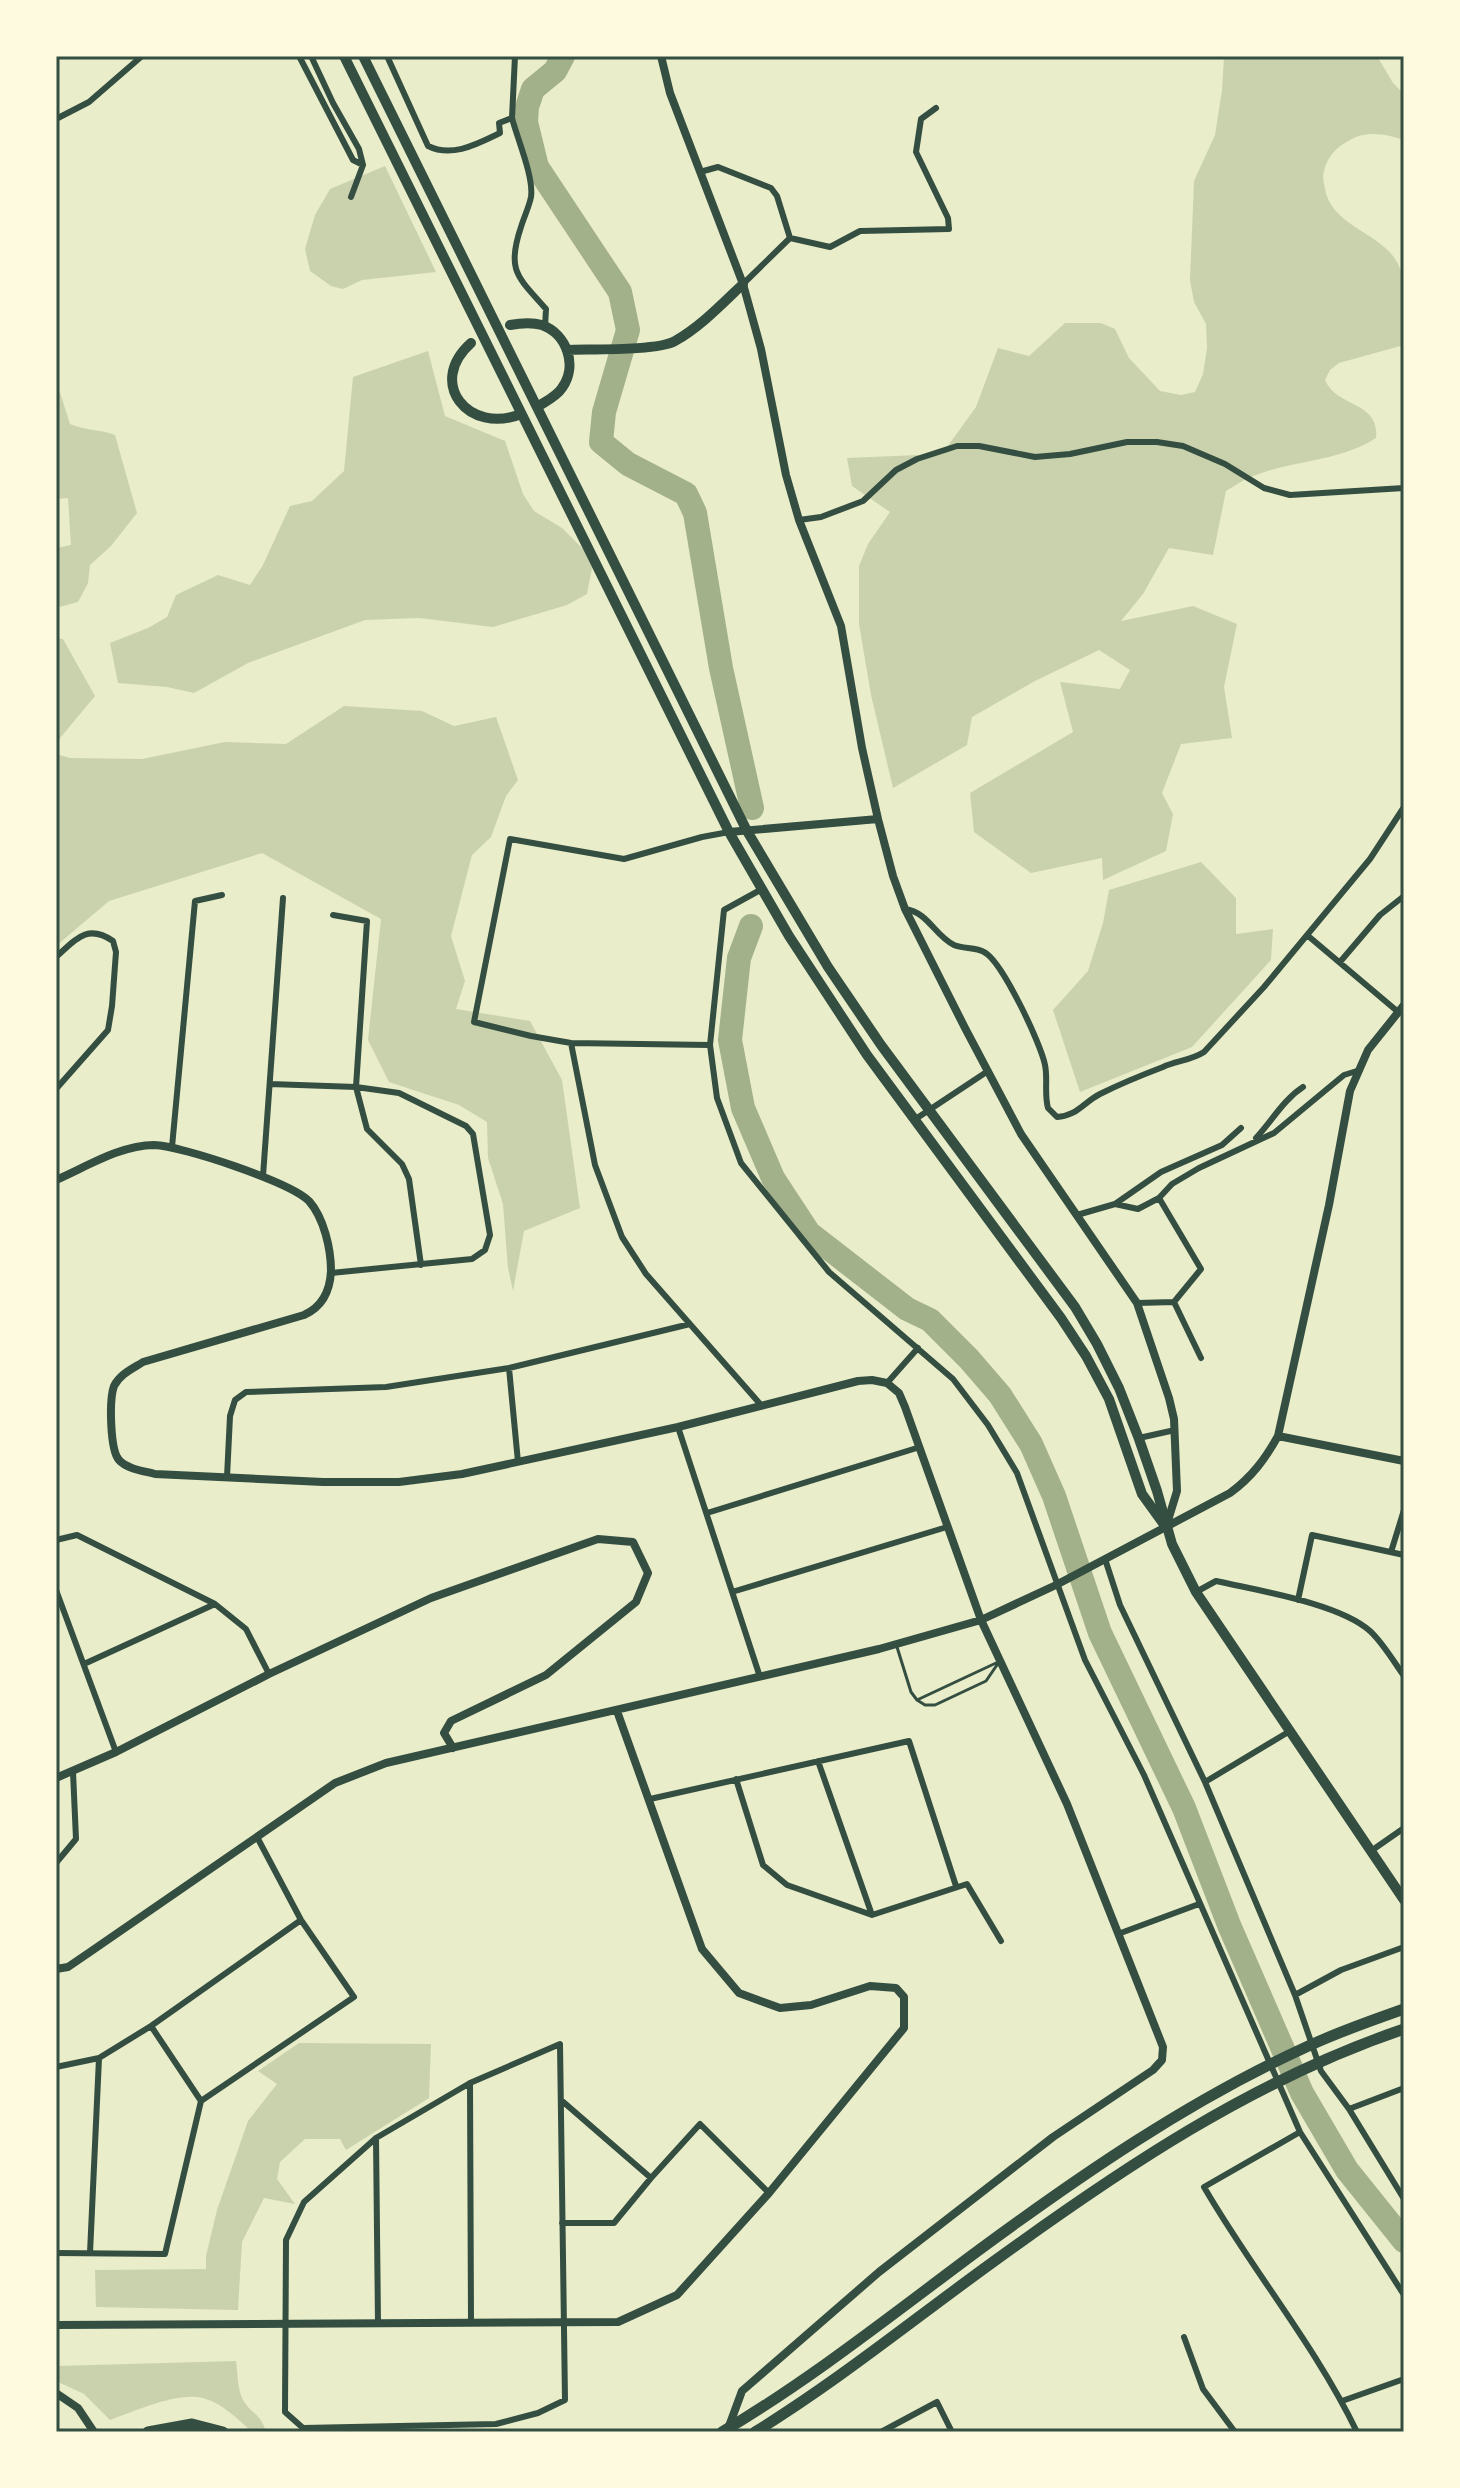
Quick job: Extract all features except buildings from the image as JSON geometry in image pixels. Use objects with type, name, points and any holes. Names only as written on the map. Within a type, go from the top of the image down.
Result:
[{"type":"highway","points":[[724,2432],[829,2363],[982,2249],[1102,2165],[1187,2110],[1324,2039],[1404,2009]]},
{"type":"highway","points":[[755,2432],[1112,2178],[1199,2123],[1262,2088],[1330,2056],[1404,2029]]},
{"type":"highway","points":[[148,2432],[192,2424],[223,2432]]},
{"type":"main road","points":[[344,56],[729,832],[810,970],[914,1120],[1086,1356],[1109,1399],[1142,1494],[1166,1527]]},
{"type":"main road","points":[[363,56],[745,827],[828,967],[928,1110],[1075,1307],[1119,1388],[1157,1491],[1166,1527],[1196,1592],[1404,1900]]},
{"type":"main road","points":[[567,350],[634,348],[672,343],[715,311],[743,284]]},
{"type":"main road","points":[[510,325],[526,322],[545,327],[561,339],[567,350],[570,363],[562,388],[553,398],[537,407]]},
{"type":"main road","points":[[471,343],[458,356],[452,370],[452,385],[457,398],[466,410],[479,417],[508,419],[521,414]]},
{"type":"street","points":[[56,119],[89,102],[142,56]]},
{"type":"street","points":[[299,56],[353,160],[363,165]]},
{"type":"street","points":[[311,56],[359,149],[363,165],[351,197]]},
{"type":"street","points":[[387,56],[428,146],[439,151],[454,151],[479,143],[500,133],[499,123],[512,118]]},
{"type":"street","points":[[515,56],[512,118],[531,195],[514,248],[514,265],[520,279],[546,309],[545,327]]},
{"type":"street","points":[[661,56],[670,93],[743,284],[761,349],[786,475],[799,520],[841,626],[878,819],[905,909],[1021,1134],[1137,1303],[1169,1398],[1175,1430],[1177,1491],[1166,1527]]},
{"type":"street","points":[[790,238],[830,247],[860,231],[949,229],[948,218],[916,152],[921,119],[936,108]]},
{"type":"street","points":[[700,172],[718,167],[771,188],[777,196],[790,238]]},
{"type":"street","points":[[743,284],[790,238]]},
{"type":"street","points":[[799,520],[821,517],[863,501],[896,470],[917,459],[957,446],[979,446],[1035,457],[1070,454],[1127,442],[1157,442],[1183,446],[1225,464],[1264,488],[1290,495],[1404,488]]},
{"type":"street","points":[[905,909],[927,920],[953,944],[983,951],[997,964],[1041,1050],[1048,1108],[1057,1117],[1072,1115],[1096,1096],[1165,1065],[1197,1057],[1204,1052],[1264,987],[1370,859],[1404,807]]},
{"type":"street","points":[[710,1045],[571,1043],[474,1022],[510,839],[624,859],[745,827],[878,819]]},
{"type":"street","points":[[762,889],[724,910],[710,1045],[717,1098],[741,1163],[829,1272],[953,1379],[988,1425],[1017,1473],[1060,1583],[1085,1660],[1144,1775],[1300,2132],[1404,2295]]},
{"type":"street","points":[[172,1147],[195,901],[222,895]]},
{"type":"street","points":[[1340,962],[1380,915],[1404,896]]},
{"type":"street","points":[[263,1176],[283,898]]},
{"type":"street","points":[[333,915],[367,921],[356,1087],[367,1129],[402,1164],[409,1179],[421,1265]]},
{"type":"street","points":[[56,957],[80,935],[101,933],[113,941],[116,952],[108,1030],[56,1089]]},
{"type":"street","points":[[56,1969],[68,1967],[335,1783],[386,1763],[760,1677],[981,1620],[1060,1583],[1230,1493],[1250,1478],[1278,1436],[1329,1205],[1350,1091],[1368,1050],[1400,1008],[1307,935]]},
{"type":"street","points":[[571,1043],[595,1165],[622,1237],[646,1274],[761,1405]]},
{"type":"street","points":[[1115,1204],[1138,1209],[1159,1198],[1172,1184],[1199,1168],[1274,1133],[1344,1075],[1360,1070]]},
{"type":"street","points":[[914,1120],[988,1071]]},
{"type":"street","points":[[270,1084],[356,1087],[399,1093],[466,1126],[473,1134],[490,1235],[485,1250],[472,1259],[331,1273]]},
{"type":"street","points":[[1250,1144],[1269,1125],[1284,1103],[1303,1087]]},
{"type":"street","points":[[1077,1215],[1115,1204],[1161,1172],[1222,1145],[1241,1128]]},
{"type":"street","points":[[56,1180],[133,1147],[172,1147],[263,1176],[299,1193],[317,1213],[327,1239],[331,1273],[328,1288],[315,1310],[143,1362],[125,1373],[115,1384],[111,1396],[115,1451],[119,1460],[128,1467],[155,1474],[399,1482],[462,1474],[678,1427],[858,1381],[887,1383],[899,1393],[981,1620],[1067,1804],[1163,2047],[1162,2060],[1153,2070],[1053,2137],[826,2317],[742,2391],[724,2432]]},
{"type":"street","points":[[1137,1303],[1174,1302],[1201,1269],[1159,1198]]},
{"type":"street","points":[[1174,1302],[1201,1358]]},
{"type":"street","points":[[227,1477],[230,1416],[235,1400],[246,1392],[386,1387],[509,1368],[690,1324]]},
{"type":"street","points":[[887,1383],[918,1348]]},
{"type":"street","points":[[509,1368],[518,1462]]},
{"type":"street","points":[[678,1427],[760,1677]]},
{"type":"street","points":[[1139,1439],[1175,1430]]},
{"type":"street","points":[[1278,1436],[1404,1461]]},
{"type":"street","points":[[707,1513],[920,1447]]},
{"type":"street","points":[[1391,1552],[1404,1510]]},
{"type":"street","points":[[732,1592],[947,1527]]},
{"type":"street","points":[[56,1540],[77,1535],[215,1604],[246,1629],[269,1674]]},
{"type":"street","points":[[1298,1600],[1312,1535],[1404,1555]]},
{"type":"street","points":[[56,1778],[116,1752],[269,1674],[431,1598],[598,1539],[633,1542],[648,1573],[636,1602],[546,1675],[451,1721],[444,1733],[453,1748]]},
{"type":"street","points":[[1105,1559],[1120,1605],[1205,1782],[1295,1995],[1321,2071],[1349,2109],[1404,2199]]},
{"type":"street","points":[[1196,1592],[1216,1581],[1342,1614],[1369,1630],[1404,1676]]},
{"type":"street","points":[[56,1593],[116,1752]]},
{"type":"street","points":[[84,1664],[215,1604]]},
{"type":"street","points":[[56,2325],[618,2322],[677,2295],[769,2193],[904,2028],[904,1997],[896,1988],[870,1986],[811,2005],[780,2008],[739,1993],[702,1949],[617,1711]]},
{"type":"street","points":[[1205,1782],[1290,1731]]},
{"type":"street","points":[[650,1799],[909,1741],[956,1886]]},
{"type":"street","points":[[818,1761],[872,1915]]},
{"type":"street","points":[[56,1863],[76,1839],[73,1772]]},
{"type":"street","points":[[736,1779],[763,1865],[787,1885],[872,1915],[967,1884],[1001,1941]]},
{"type":"street","points":[[1371,1851],[1404,1828]]},
{"type":"street","points":[[56,2253],[165,2254],[201,2101],[354,1997],[301,1920],[257,1837]]},
{"type":"street","points":[[1118,1934],[1199,1904]]},
{"type":"street","points":[[56,2067],[99,2058],[151,2026],[301,1920]]},
{"type":"street","points":[[1295,1995],[1341,1970],[1404,1947]]},
{"type":"street","points":[[151,2026],[201,2101]]},
{"type":"street","points":[[560,2044],[565,2400],[538,2413],[496,2424],[303,2428],[285,2412],[286,2240],[298,2214],[304,2202],[376,2138],[470,2083],[560,2044]]},
{"type":"street","points":[[90,2253],[99,2058]]},
{"type":"street","points":[[470,2083],[471,2322]]},
{"type":"street","points":[[1349,2109],[1404,2088]]},
{"type":"street","points":[[561,2100],[651,2178]]},
{"type":"street","points":[[562,2223],[614,2223],[700,2124],[769,2193]]},
{"type":"street","points":[[1300,2132],[1204,2187],[1342,2401],[1357,2432]]},
{"type":"street","points":[[376,2138],[378,2323]]},
{"type":"street","points":[[1184,2337],[1203,2389],[1235,2432]]},
{"type":"street","points":[[1342,2401],[1404,2379]]},
{"type":"street","points":[[56,2393],[78,2408],[94,2432]]},
{"type":"street","points":[[881,2432],[937,2402],[952,2432]]},
{"type":"lane","points":[[896,1644],[911,1692],[925,1705],[935,1705],[986,1681],[999,1662]]},
{"type":"lane","points":[[917,1700],[999,1662]]},
{"type":"green space","points":[[1217,56],[1377,56],[1393,83],[1404,94],[1404,140],[1380,134],[1356,137],[1332,154],[1323,175],[1330,202],[1338,213],[1383,246],[1399,266],[1405,295],[1404,345],[1339,363],[1330,370],[1325,380],[1339,396],[1371,417],[1376,438],[1329,457],[1264,472],[1226,491],[1213,555],[1169,548],[1143,594],[1121,621],[1193,606],[1237,624],[1224,687],[1232,738],[1181,744],[1162,793],[1173,814],[1166,851],[1103,880],[1102,858],[1031,873],[974,832],[970,793],[1073,732],[1060,682],[1120,689],[1130,670],[1099,650],[1035,681],[972,717],[967,745],[893,788],[871,695],[859,624],[859,566],[868,544],[890,512],[852,486],[847,458],[942,454],[976,407],[998,348],[1029,356],[1065,323],[1101,323],[1115,329],[1129,358],[1160,391],[1181,395],[1195,392],[1203,374],[1207,348],[1206,324],[1194,302],[1190,280],[1194,181],[1215,135],[1224,58]]},
{"type":"green space","points":[[385,166],[436,272],[362,280],[343,289],[331,286],[310,271],[305,249],[315,215],[330,189]]},
{"type":"green space","points":[[428,351],[445,416],[505,441],[523,494],[534,511],[562,528],[584,550],[592,568],[587,594],[567,605],[493,627],[419,618],[365,620],[248,663],[194,693],[167,687],[118,683],[110,643],[167,617],[176,595],[218,575],[250,585],[263,565],[290,506],[312,501],[344,471],[353,377]]},
{"type":"green space","points":[[56,380],[70,424],[115,435],[137,513],[111,546],[90,565],[88,583],[78,602],[56,608],[56,548],[71,545],[68,498],[56,499]]},
{"type":"green space","points":[[56,638],[63,639],[95,696],[56,743]]},
{"type":"green space","points":[[344,706],[422,711],[454,726],[496,717],[518,780],[506,796],[491,837],[472,855],[451,936],[465,981],[456,1009],[530,1021],[562,1080],[580,1208],[524,1231],[513,1291],[503,1204],[488,1158],[487,1122],[459,1105],[389,1082],[368,1040],[381,919],[262,853],[109,901],[56,946],[56,754],[70,758],[142,759],[225,742],[286,744]]},
{"type":"green space","points":[[1201,862],[1236,898],[1236,934],[1273,929],[1271,960],[1192,1047],[1080,1092],[1053,1010],[1088,971],[1103,923],[1109,890]]},
{"type":"green space","points":[[299,2043],[431,2044],[429,2098],[346,2150],[340,2139],[305,2139],[280,2162],[277,2179],[295,2204],[264,2198],[242,2242],[238,2310],[96,2307],[95,2270],[206,2269],[217,2210],[248,2121],[277,2084],[258,2071]]},
{"type":"green space","points":[[236,2361],[241,2395],[266,2432],[252,2432],[219,2405],[195,2397],[171,2399],[110,2420],[84,2394],[56,2381],[56,2366]]},
{"type":"waterway","points":[[563,56],[555,71],[533,89],[526,122],[537,167],[620,292],[628,330],[604,412],[601,442],[628,464],[686,494],[695,513],[721,668],[752,808]]},
{"type":"waterway","points":[[751,926],[739,958],[730,1040],[743,1108],[773,1178],[809,1233],[907,1309],[930,1320],[969,1359],[1000,1395],[1031,1444],[1054,1496],[1100,1633],[1184,1808],[1229,1925],[1302,2093],[1347,2170],[1404,2241]]}]
